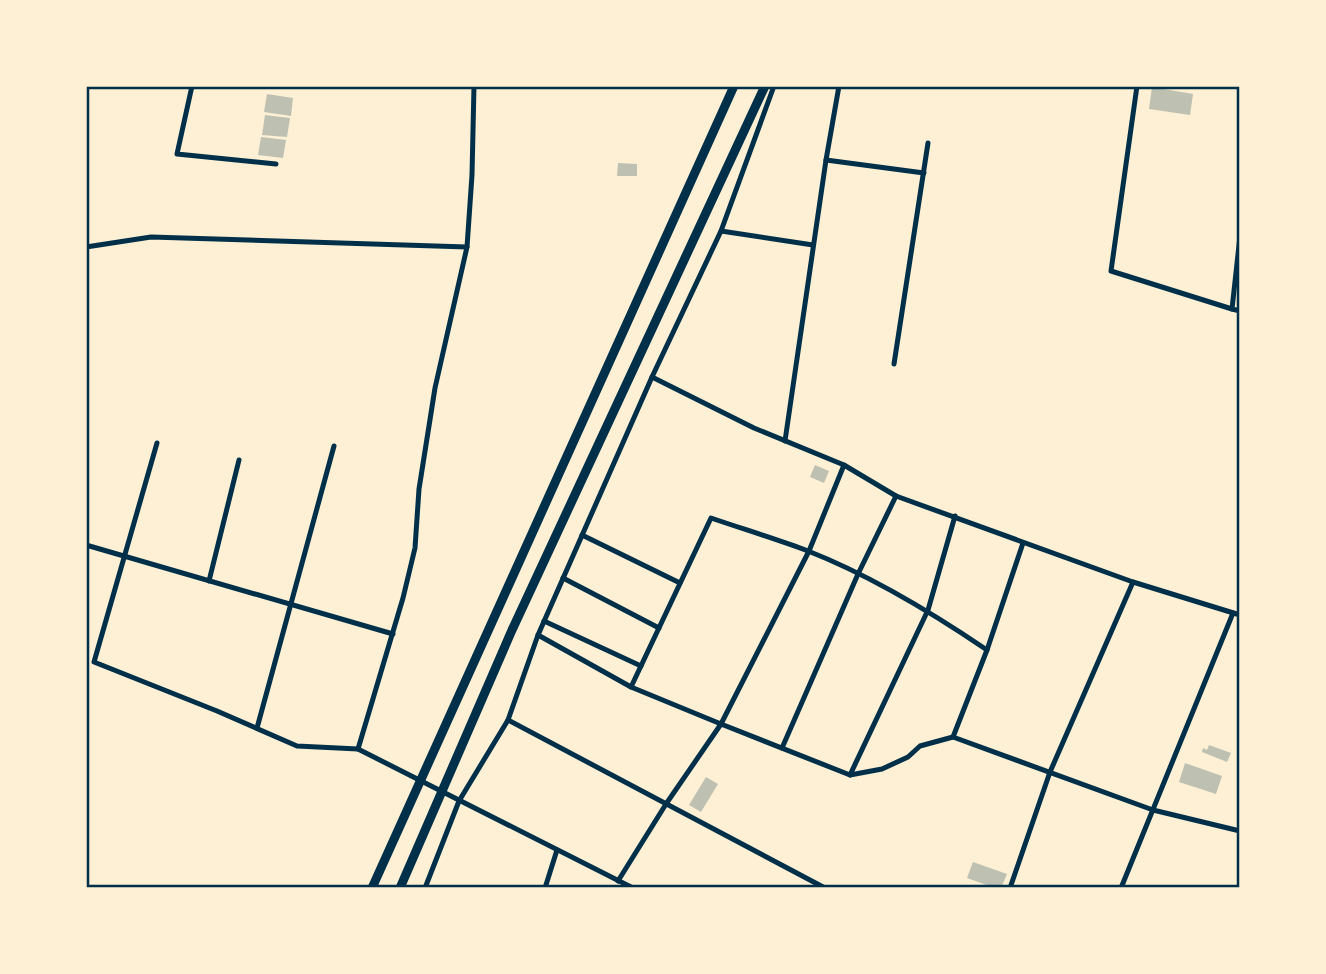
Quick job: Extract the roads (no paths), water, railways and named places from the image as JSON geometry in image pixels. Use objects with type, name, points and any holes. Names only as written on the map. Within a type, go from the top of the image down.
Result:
[{"type":"highway","points":[[372,888],[734,86]]},
{"type":"highway","points":[[400,888],[512,630],[765,86]]},
{"type":"street","points":[[192,86],[177,154],[276,164]]},
{"type":"street","points":[[358,748],[393,634],[415,548],[419,489],[435,388],[467,247],[474,86]]},
{"type":"street","points":[[425,888],[459,801],[508,720],[544,621],[652,377],[721,231],[774,86]]},
{"type":"street","points":[[785,441],[825,160],[839,86]]},
{"type":"street","points":[[1137,86],[1111,271],[1240,311]]},
{"type":"street","points":[[894,364],[928,142]]},
{"type":"street","points":[[825,160],[924,173]]},
{"type":"street","points":[[721,231],[813,245]]},
{"type":"street","points":[[1232,309],[1240,236]]},
{"type":"street","points":[[86,247],[151,237],[467,247]]},
{"type":"street","points":[[652,377],[754,429],[844,465],[895,496],[1133,582],[1240,615]]},
{"type":"street","points":[[157,443],[94,662],[297,746],[358,748],[633,888]]},
{"type":"street","points":[[257,728],[334,446]]},
{"type":"street","points":[[209,581],[239,460]]},
{"type":"street","points":[[618,881],[666,804],[721,724],[809,551],[844,465]]},
{"type":"street","points":[[782,748],[895,496]]},
{"type":"street","points":[[850,775],[928,610],[955,516]]},
{"type":"street","points":[[631,687],[711,518],[809,551],[858,574],[928,610],[987,650]]},
{"type":"street","points":[[582,535],[680,583]]},
{"type":"street","points":[[953,737],[987,650],[1023,543]]},
{"type":"street","points":[[86,545],[393,634]]},
{"type":"street","points":[[563,578],[659,628]]},
{"type":"street","points":[[1010,888],[1050,772],[1133,582]]},
{"type":"street","points":[[1121,888],[1233,613]]},
{"type":"street","points":[[544,621],[640,666]]},
{"type":"street","points":[[538,635],[631,687],[850,775],[882,769],[908,757],[920,746],[953,737],[1153,810],[1240,831]]},
{"type":"street","points":[[508,720],[825,888]]},
{"type":"street","points":[[545,888],[557,850]]}]
